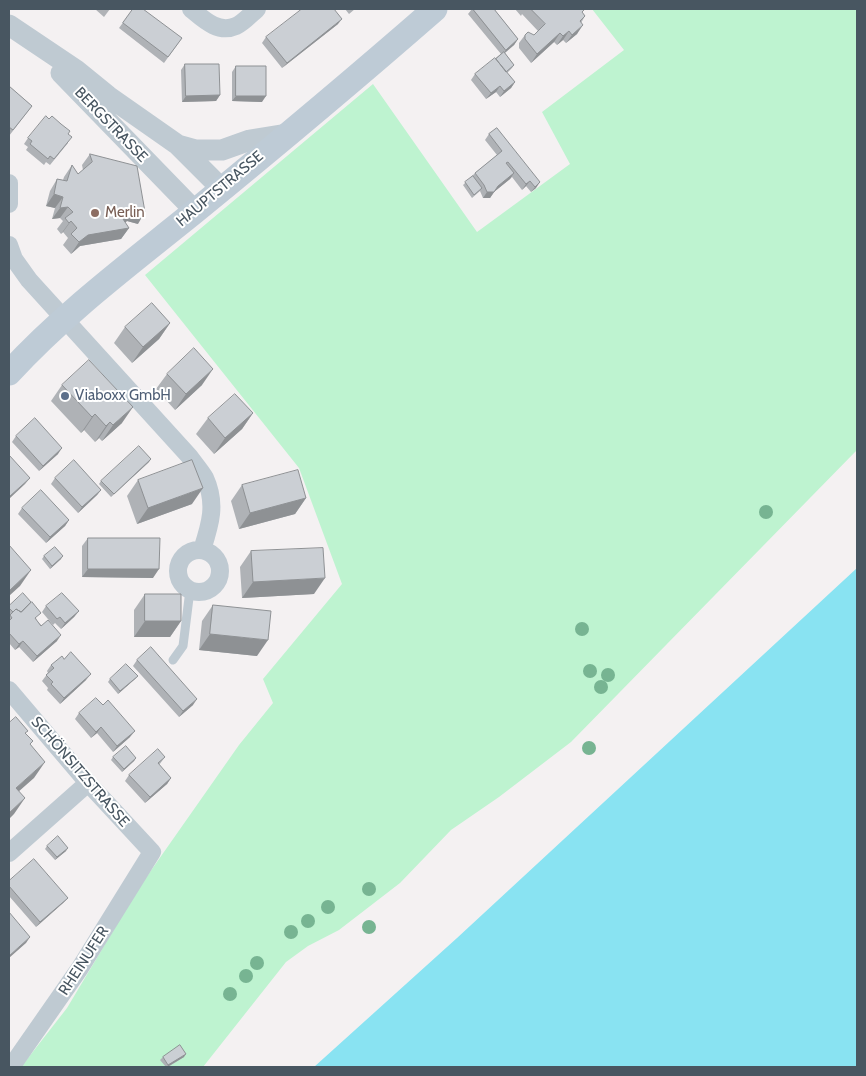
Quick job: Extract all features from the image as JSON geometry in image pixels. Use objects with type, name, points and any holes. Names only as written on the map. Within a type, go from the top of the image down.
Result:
[{"type":"main road","name":"HAUPTSTRASSE","points":[[9,373],[66,319],[129,264],[222,189],[435,9]]},
{"type":"street","points":[[190,9],[209,24],[220,28],[236,27],[257,9]]},
{"type":"street","name":"BERGSTRASSE","points":[[9,25],[76,70],[108,96],[178,145],[222,189]]},
{"type":"street","name":"BERGSTRASSE","points":[[28,39],[195,211]]},
{"type":"street","name":"BERGSTRASSE","points":[[178,145],[196,150],[222,150],[250,140],[287,134]]},
{"type":"street","points":[[9,183],[9,204]]},
{"type":"street","points":[[9,245],[14,258],[29,280],[189,456],[205,478],[211,500],[211,520],[202,550]]},
{"type":"street","points":[[202,550],[214,557],[218,563],[218,577],[210,588],[197,591],[190,590],[180,581],[178,574],[180,562],[189,552],[202,550]]},
{"type":"street","name":"SCHÖNSITZSTRASSE","points":[[9,690],[88,783],[152,852]]},
{"type":"street","points":[[9,852],[88,783]]},
{"type":"street","name":"RHEINUFER","points":[[11,1067],[80,968],[152,852]]},
{"type":"lane","points":[[172,660],[183,646],[190,590]]},
{"type":"green space","points":[[592,9],[857,9],[857,450],[571,742],[499,797],[451,830],[400,883],[339,930],[308,946],[286,962],[203,1067],[21,1067],[67,1008],[138,889],[239,745],[273,703],[263,679],[342,584],[299,468],[145,275],[373,84],[477,232],[570,164],[542,112],[624,50]]},
{"type":"water","points":[[857,568],[857,1067],[314,1067],[457,938]]},
{"type":"building","points":[[133,9],[143,9],[182,38],[168,57],[123,23]]},
{"type":"building","points":[[302,9],[334,9],[342,19],[287,63],[266,37]]},
{"type":"building","points":[[473,9],[494,9],[518,39],[506,50]]},
{"type":"building","points":[[531,9],[583,9],[582,12],[585,16],[580,21],[583,25],[572,35],[569,31],[563,36],[560,33],[537,54],[525,39],[525,35],[528,32],[534,35],[545,24]]},
{"type":"building","points":[[504,52],[514,65],[506,72],[496,59]]},
{"type":"building","points":[[495,58],[515,82],[504,91],[500,86],[491,93],[475,74]]},
{"type":"building","points":[[185,64],[219,64],[220,95],[186,96]]},
{"type":"building","points":[[236,66],[266,66],[266,96],[236,96]]},
{"type":"building","points":[[9,86],[32,106],[13,130],[9,127]]},
{"type":"building","points":[[46,116],[49,119],[52,116],[70,131],[68,134],[72,137],[54,159],[50,156],[48,159],[30,144],[32,141],[28,138]]},
{"type":"building","points":[[497,128],[540,182],[535,187],[530,181],[526,184],[508,162],[506,163],[514,173],[498,186],[494,192],[487,192],[475,173],[502,151],[489,134]]},
{"type":"building","name":"Merlin","points":[[90,154],[137,166],[145,212],[135,210],[123,219],[129,228],[88,235],[79,242],[71,234],[77,228],[71,221],[69,223],[65,218],[73,212],[68,207],[60,208],[63,197],[54,194],[57,179],[67,181],[72,165],[78,174],[92,162]]},
{"type":"building","points":[[473,176],[482,188],[474,195],[465,182]]},
{"type":"building","points":[[152,303],[170,323],[143,347],[125,327]]},
{"type":"building","points":[[194,348],[213,369],[186,394],[167,374]]},
{"type":"building","points":[[89,360],[133,407],[113,425],[110,422],[106,426],[95,414],[92,417],[62,385]]},
{"type":"building","points":[[235,394],[253,413],[225,438],[208,418]]},
{"type":"building","points":[[35,418],[62,448],[43,466],[16,436]]},
{"type":"building","points":[[139,446],[151,459],[114,494],[101,481]]},
{"type":"building","points":[[9,455],[30,478],[10,496],[9,494]]},
{"type":"building","points":[[74,460],[101,490],[82,507],[55,478]]},
{"type":"building","points":[[192,460],[203,488],[148,508],[138,480]]},
{"type":"building","points":[[298,470],[306,498],[250,513],[242,485]]},
{"type":"building","points":[[41,490],[69,520],[50,537],[22,508]]},
{"type":"building","points":[[88,538],[160,538],[159,569],[88,569]]},
{"type":"building","points":[[9,545],[31,570],[9,591]]},
{"type":"building","points":[[55,547],[63,556],[52,566],[44,556]]},
{"type":"building","points":[[323,548],[325,578],[253,582],[251,551]]},
{"type":"building","points":[[23,593],[31,602],[21,612],[16,609],[13,612],[9,606]]},
{"type":"building","points":[[62,593],[79,611],[65,623],[60,617],[57,619],[46,606]]},
{"type":"building","points":[[145,594],[181,594],[181,621],[145,621]]},
{"type":"building","points":[[32,602],[41,613],[35,618],[41,626],[48,620],[61,635],[37,656],[23,641],[19,644],[9,633],[9,621],[12,618],[10,615],[16,609],[21,612]]},
{"type":"building","points":[[213,605],[271,611],[268,640],[210,634]]},
{"type":"building","points":[[151,647],[197,699],[183,711],[137,660]]},
{"type":"building","points":[[71,652],[91,674],[64,698],[51,684],[53,682],[46,675],[54,668],[51,665],[62,656],[64,659]]},
{"type":"building","points":[[126,664],[138,676],[120,691],[110,679]]},
{"type":"building","points":[[96,698],[103,705],[108,700],[135,731],[117,746],[101,727],[96,732],[79,713]]},
{"type":"building","points":[[16,717],[28,731],[25,733],[33,741],[30,744],[45,762],[16,788],[25,798],[9,813],[9,723]]},
{"type":"building","points":[[126,746],[136,758],[124,769],[113,757]]},
{"type":"building","points":[[158,749],[165,757],[158,763],[171,778],[150,797],[129,775]]},
{"type":"building","points":[[58,836],[68,848],[57,857],[47,846]]},
{"type":"building","points":[[34,859],[68,898],[40,922],[9,886],[9,881]]},
{"type":"building","points":[[9,912],[30,937],[9,956]]},
{"type":"building","points":[[180,1045],[186,1054],[168,1065],[163,1057]]},
{"type":"place","name":"Merlin","points":[[95,213]]},
{"type":"place","name":"Viaboxx GmbH","points":[[65,396]]}]
